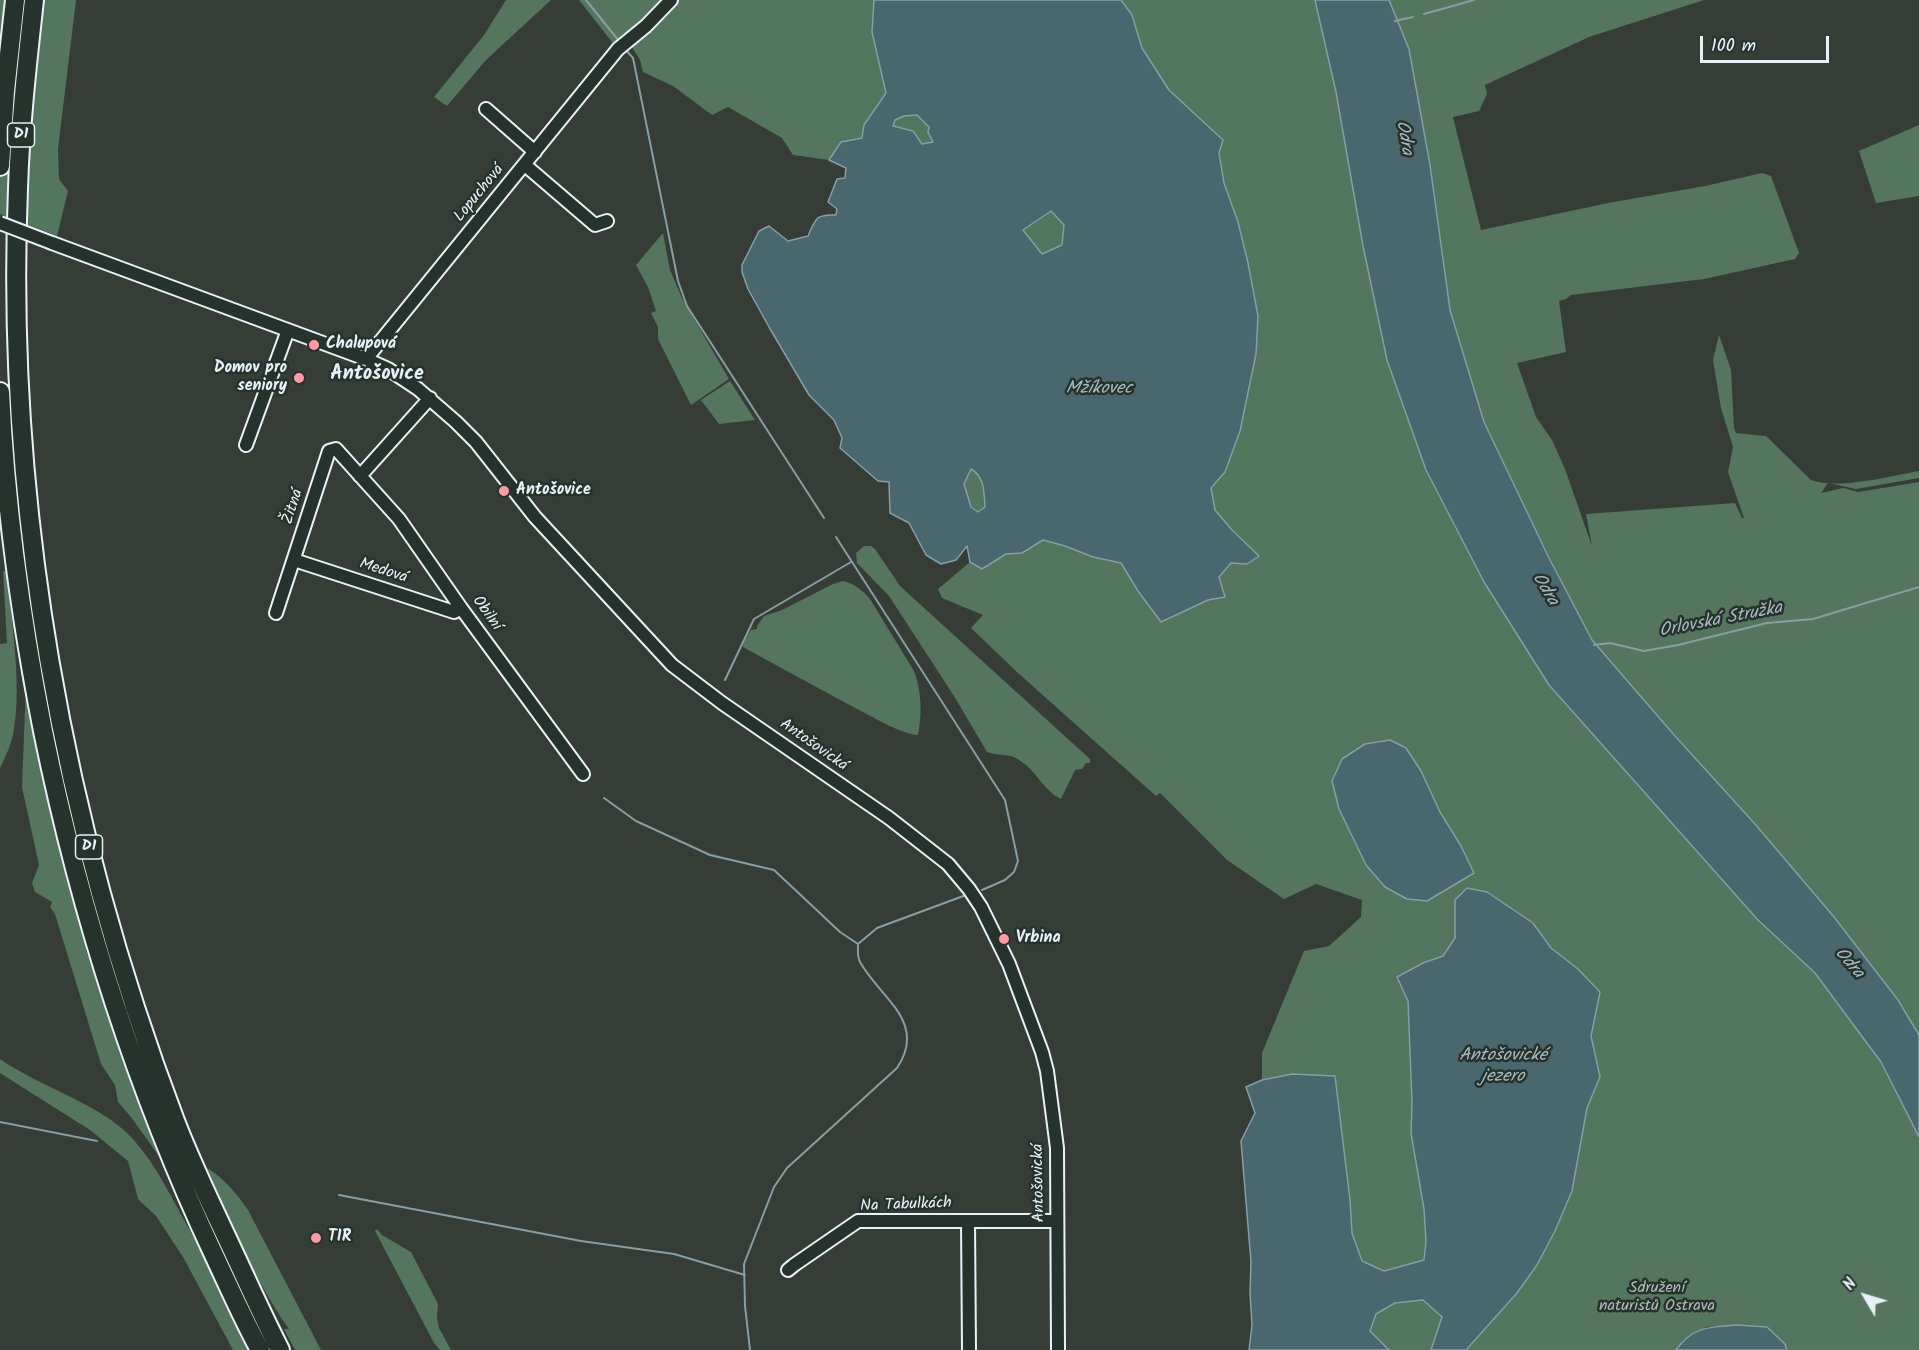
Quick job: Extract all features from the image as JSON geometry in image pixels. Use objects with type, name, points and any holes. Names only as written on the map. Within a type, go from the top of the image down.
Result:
[{"type":"highway","name":"D1","points":[[0,166],[15,0]]},
{"type":"highway","name":"D1","points":[[34,0],[24,94],[18,188],[16,270],[18,352],[29,515],[53,679],[90,850],[112,931],[148,1044],[177,1124],[216,1214],[280,1350]]},
{"type":"highway","name":"D1","points":[[0,392],[10,521],[33,677],[75,871],[114,1004],[159,1130],[196,1217],[260,1350]]},
{"type":"street","name":"Lopuchová","points":[[366,359],[618,50],[671,0]]},
{"type":"street","points":[[486,109],[535,152]]},
{"type":"street","points":[[525,165],[595,225],[607,221]]},
{"type":"street","name":"Antošovická","points":[[0,223],[366,359],[400,376],[430,398],[476,442],[535,517],[672,665],[722,703],[889,818],[948,864],[981,907],[1009,964],[1042,1052],[1057,1148],[1058,1350]]},
{"type":"street","points":[[246,445],[284,328]]},
{"type":"street","points":[[360,476],[430,398]]},
{"type":"street","name":"Žitná","points":[[276,613],[329,451],[336,449],[360,476]]},
{"type":"street","name":"Obilní","points":[[360,476],[399,519],[583,774]]},
{"type":"street","name":"Medová","points":[[294,560],[454,612],[461,608]]},
{"type":"street","name":"Na Tabulkách","points":[[788,1270],[858,1221],[1057,1221]]},
{"type":"street","name":"Na Tabulkách","points":[[968,1221],[969,1350]]},
{"type":"green space","points":[[0,0],[76,0],[58,149],[59,179],[68,191],[57,236],[0,214]]},
{"type":"green space","points":[[506,0],[551,0],[486,60],[447,106],[434,97],[484,35]]},
{"type":"green space","points":[[579,0],[874,0],[872,32],[886,93],[864,125],[862,138],[841,142],[829,160],[793,155],[782,138],[728,107],[712,115],[673,86],[643,72],[640,60],[630,44],[619,51]]},
{"type":"green space","name":"Sdružení naturistů Ostrava","points":[[1121,0],[1315,0],[1336,92],[1363,246],[1387,360],[1426,470],[1549,685],[1758,920],[1815,973],[1881,1062],[1919,1137],[1919,1350],[1787,1350],[1785,1344],[1767,1327],[1737,1325],[1706,1327],[1676,1350],[1466,1350],[1517,1293],[1537,1265],[1572,1191],[1587,1108],[1600,1077],[1591,1036],[1600,992],[1578,969],[1551,948],[1533,923],[1487,892],[1467,888],[1455,900],[1455,938],[1443,956],[1423,963],[1397,977],[1408,1001],[1411,1133],[1424,1209],[1426,1242],[1424,1260],[1384,1271],[1362,1261],[1352,1233],[1335,1076],[1292,1074],[1262,1080],[1262,1053],[1304,951],[1329,946],[1361,917],[1362,900],[1316,884],[1284,899],[1227,860],[1160,793],[1156,796],[971,628],[983,615],[942,598],[938,589],[970,562],[982,569],[1006,554],[1022,553],[1042,540],[1093,557],[1121,563],[1161,622],[1208,600],[1225,597],[1219,577],[1231,563],[1247,564],[1259,556],[1214,510],[1211,488],[1225,472],[1240,431],[1256,354],[1258,316],[1238,222],[1224,183],[1219,153],[1223,140],[1169,90],[1142,48],[1132,15]],"holes":[[[1339,809],[1440,812],[1461,846],[1366,865]]]},
{"type":"green space","points":[[1389,0],[1704,0],[1589,37],[1485,85],[1487,94],[1479,111],[1453,117],[1481,230],[1762,173],[1771,176],[1799,253],[1795,259],[1704,279],[1571,295],[1559,301],[1566,352],[1517,363],[1536,417],[1552,440],[1565,469],[1592,546],[1586,514],[1735,503],[1744,518],[1728,472],[1733,447],[1721,408],[1713,360],[1719,335],[1731,370],[1736,433],[1766,436],[1811,480],[1828,483],[1821,493],[1843,488],[1858,492],[1919,482],[1919,1035],[1898,1000],[1834,917],[1592,640],[1548,556],[1484,422],[1450,310],[1430,165],[1409,49]]},
{"type":"green space","points":[[917,115],[929,127],[934,142],[922,144],[913,131],[893,126],[895,120],[904,116]]},
{"type":"green space","points":[[1919,125],[1919,196],[1876,203],[1859,151]]},
{"type":"green space","points":[[1051,211],[1064,225],[1062,245],[1042,255],[1023,230]]},
{"type":"green space","points":[[663,233],[670,270],[682,298],[729,379],[691,405],[658,339],[658,327],[651,313],[656,311],[648,287],[636,265]]},
{"type":"green space","points":[[730,381],[755,420],[719,424],[701,400]]},
{"type":"green space","points":[[971,469],[979,476],[984,491],[985,508],[978,512],[971,507],[964,484]]},
{"type":"green space","points":[[1919,471],[1919,478],[1856,489],[1828,483],[1849,483]]},
{"type":"green space","points":[[864,546],[871,546],[875,549],[900,586],[1090,759],[1090,763],[1086,763],[1082,769],[1075,770],[1061,799],[1049,791],[1019,760],[1012,756],[987,752],[954,696],[889,596],[857,563],[856,553]]},
{"type":"green space","points":[[3,571],[7,571],[17,692],[13,734],[0,768],[0,644],[7,643]]},
{"type":"green space","points":[[843,581],[858,588],[870,599],[914,671],[921,703],[918,735],[904,732],[880,721],[743,647],[751,630],[757,629],[764,616],[782,610]]},
{"type":"green space","points":[[26,683],[53,815],[88,945],[86,951],[171,1173],[118,1102],[115,1085],[101,1064],[55,914],[50,907],[52,902],[35,892],[32,883],[39,865],[22,787]]},
{"type":"green space","points":[[0,1059],[97,1111],[136,1142],[160,1177],[257,1350],[233,1350],[183,1257],[156,1216],[138,1199],[128,1161],[90,1130],[0,1073]]},
{"type":"green space","points":[[207,1168],[230,1187],[248,1210],[321,1350],[295,1350],[284,1329],[289,1329],[254,1271]]},
{"type":"green space","points":[[377,1229],[382,1235],[411,1252],[438,1304],[439,1328],[451,1350],[440,1350],[434,1343],[375,1231]]},
{"type":"green space","points":[[1423,1300],[1442,1317],[1431,1350],[1389,1350],[1370,1331],[1376,1314],[1395,1303]]},
{"type":"water","name":"Mžíkovec","points":[[874,0],[1121,0],[1132,15],[1142,48],[1169,90],[1223,140],[1219,153],[1224,183],[1238,222],[1258,316],[1256,354],[1240,431],[1225,472],[1211,488],[1215,510],[1259,556],[1247,564],[1231,563],[1219,577],[1225,597],[1208,600],[1161,622],[1121,563],[1093,557],[1043,540],[1022,553],[1006,554],[982,569],[970,562],[967,546],[956,560],[941,564],[926,555],[909,523],[890,513],[889,482],[878,481],[840,448],[842,438],[834,420],[809,395],[748,289],[742,265],[759,231],[769,226],[788,241],[808,236],[820,216],[836,215],[837,209],[828,202],[837,179],[845,178],[846,168],[829,160],[841,142],[862,138],[864,125],[886,93],[872,32]],"holes":[[[917,115],[929,127],[928,132],[933,142],[922,144],[913,131],[893,126],[895,120],[904,116]],[[1051,211],[1064,225],[1062,245],[1042,254],[1023,230]],[[971,469],[979,476],[984,491],[985,507],[978,512],[971,507],[964,484]]]},
{"type":"water","name":"Odra","points":[[1315,0],[1389,0],[1409,49],[1430,165],[1450,310],[1484,422],[1548,556],[1592,640],[1755,824],[1834,917],[1898,1000],[1919,1035],[1919,1137],[1881,1062],[1815,973],[1758,920],[1549,685],[1484,582],[1426,470],[1387,360],[1363,246],[1336,92]]},
{"type":"water","points":[[1390,740],[1406,748],[1421,771],[1440,812],[1474,873],[1427,901],[1407,899],[1385,887],[1366,865],[1339,809],[1332,781],[1342,759],[1365,744]]},
{"type":"water","name":"Antošovické jezero","points":[[1467,888],[1487,892],[1533,923],[1551,948],[1578,969],[1600,992],[1591,1036],[1600,1077],[1587,1108],[1572,1191],[1555,1231],[1537,1265],[1517,1293],[1466,1350],[1431,1350],[1442,1317],[1423,1300],[1395,1303],[1376,1314],[1370,1331],[1389,1350],[1249,1350],[1252,1325],[1251,1262],[1241,1141],[1255,1113],[1246,1087],[1262,1080],[1292,1074],[1335,1076],[1352,1233],[1362,1261],[1384,1271],[1424,1260],[1426,1242],[1424,1209],[1411,1133],[1408,1001],[1397,977],[1423,963],[1443,956],[1455,938],[1455,900]]},
{"type":"water","points":[[1737,1325],[1767,1327],[1785,1344],[1787,1350],[1676,1350],[1689,1336],[1703,1329]]},
{"type":"waterway","points":[[586,0],[619,41]]},
{"type":"waterway","points":[[1424,14],[1474,0]]},
{"type":"waterway","points":[[1395,21],[1413,17]]},
{"type":"waterway","points":[[625,49],[633,58],[678,281],[687,306],[824,518]]},
{"type":"waterway","points":[[836,537],[1005,800],[1018,861],[1014,872],[1005,880],[982,890]]},
{"type":"waterway","points":[[725,680],[754,619],[851,562]]},
{"type":"waterway","name":"Orlovská Stružka","points":[[1594,645],[1610,643],[1644,651],[1678,645],[1767,623],[1813,619],[1919,587]]},
{"type":"waterway","points":[[604,798],[636,821],[710,855],[774,870],[840,932],[858,944]]},
{"type":"waterway","points":[[750,1350],[745,1306],[744,1264],[774,1187],[787,1168],[897,1068],[905,1052],[907,1037],[904,1024],[898,1011],[860,962],[858,944],[877,928],[966,895]]},
{"type":"waterway","points":[[0,1122],[97,1141]]},
{"type":"waterway","points":[[339,1195],[581,1241],[674,1254],[745,1275]]},
{"type":"place","name":"Chalupová","points":[[314,345]]},
{"type":"place","name":"Domov pro seniory","points":[[299,378]]},
{"type":"place","name":"Antošovice","points":[[504,491]]},
{"type":"place","name":"Vrbina","points":[[1004,939]]},
{"type":"place","name":"TIR","points":[[316,1238]]},
{"type":"district","name":"Antošovice","points":[[377,376]]}]
